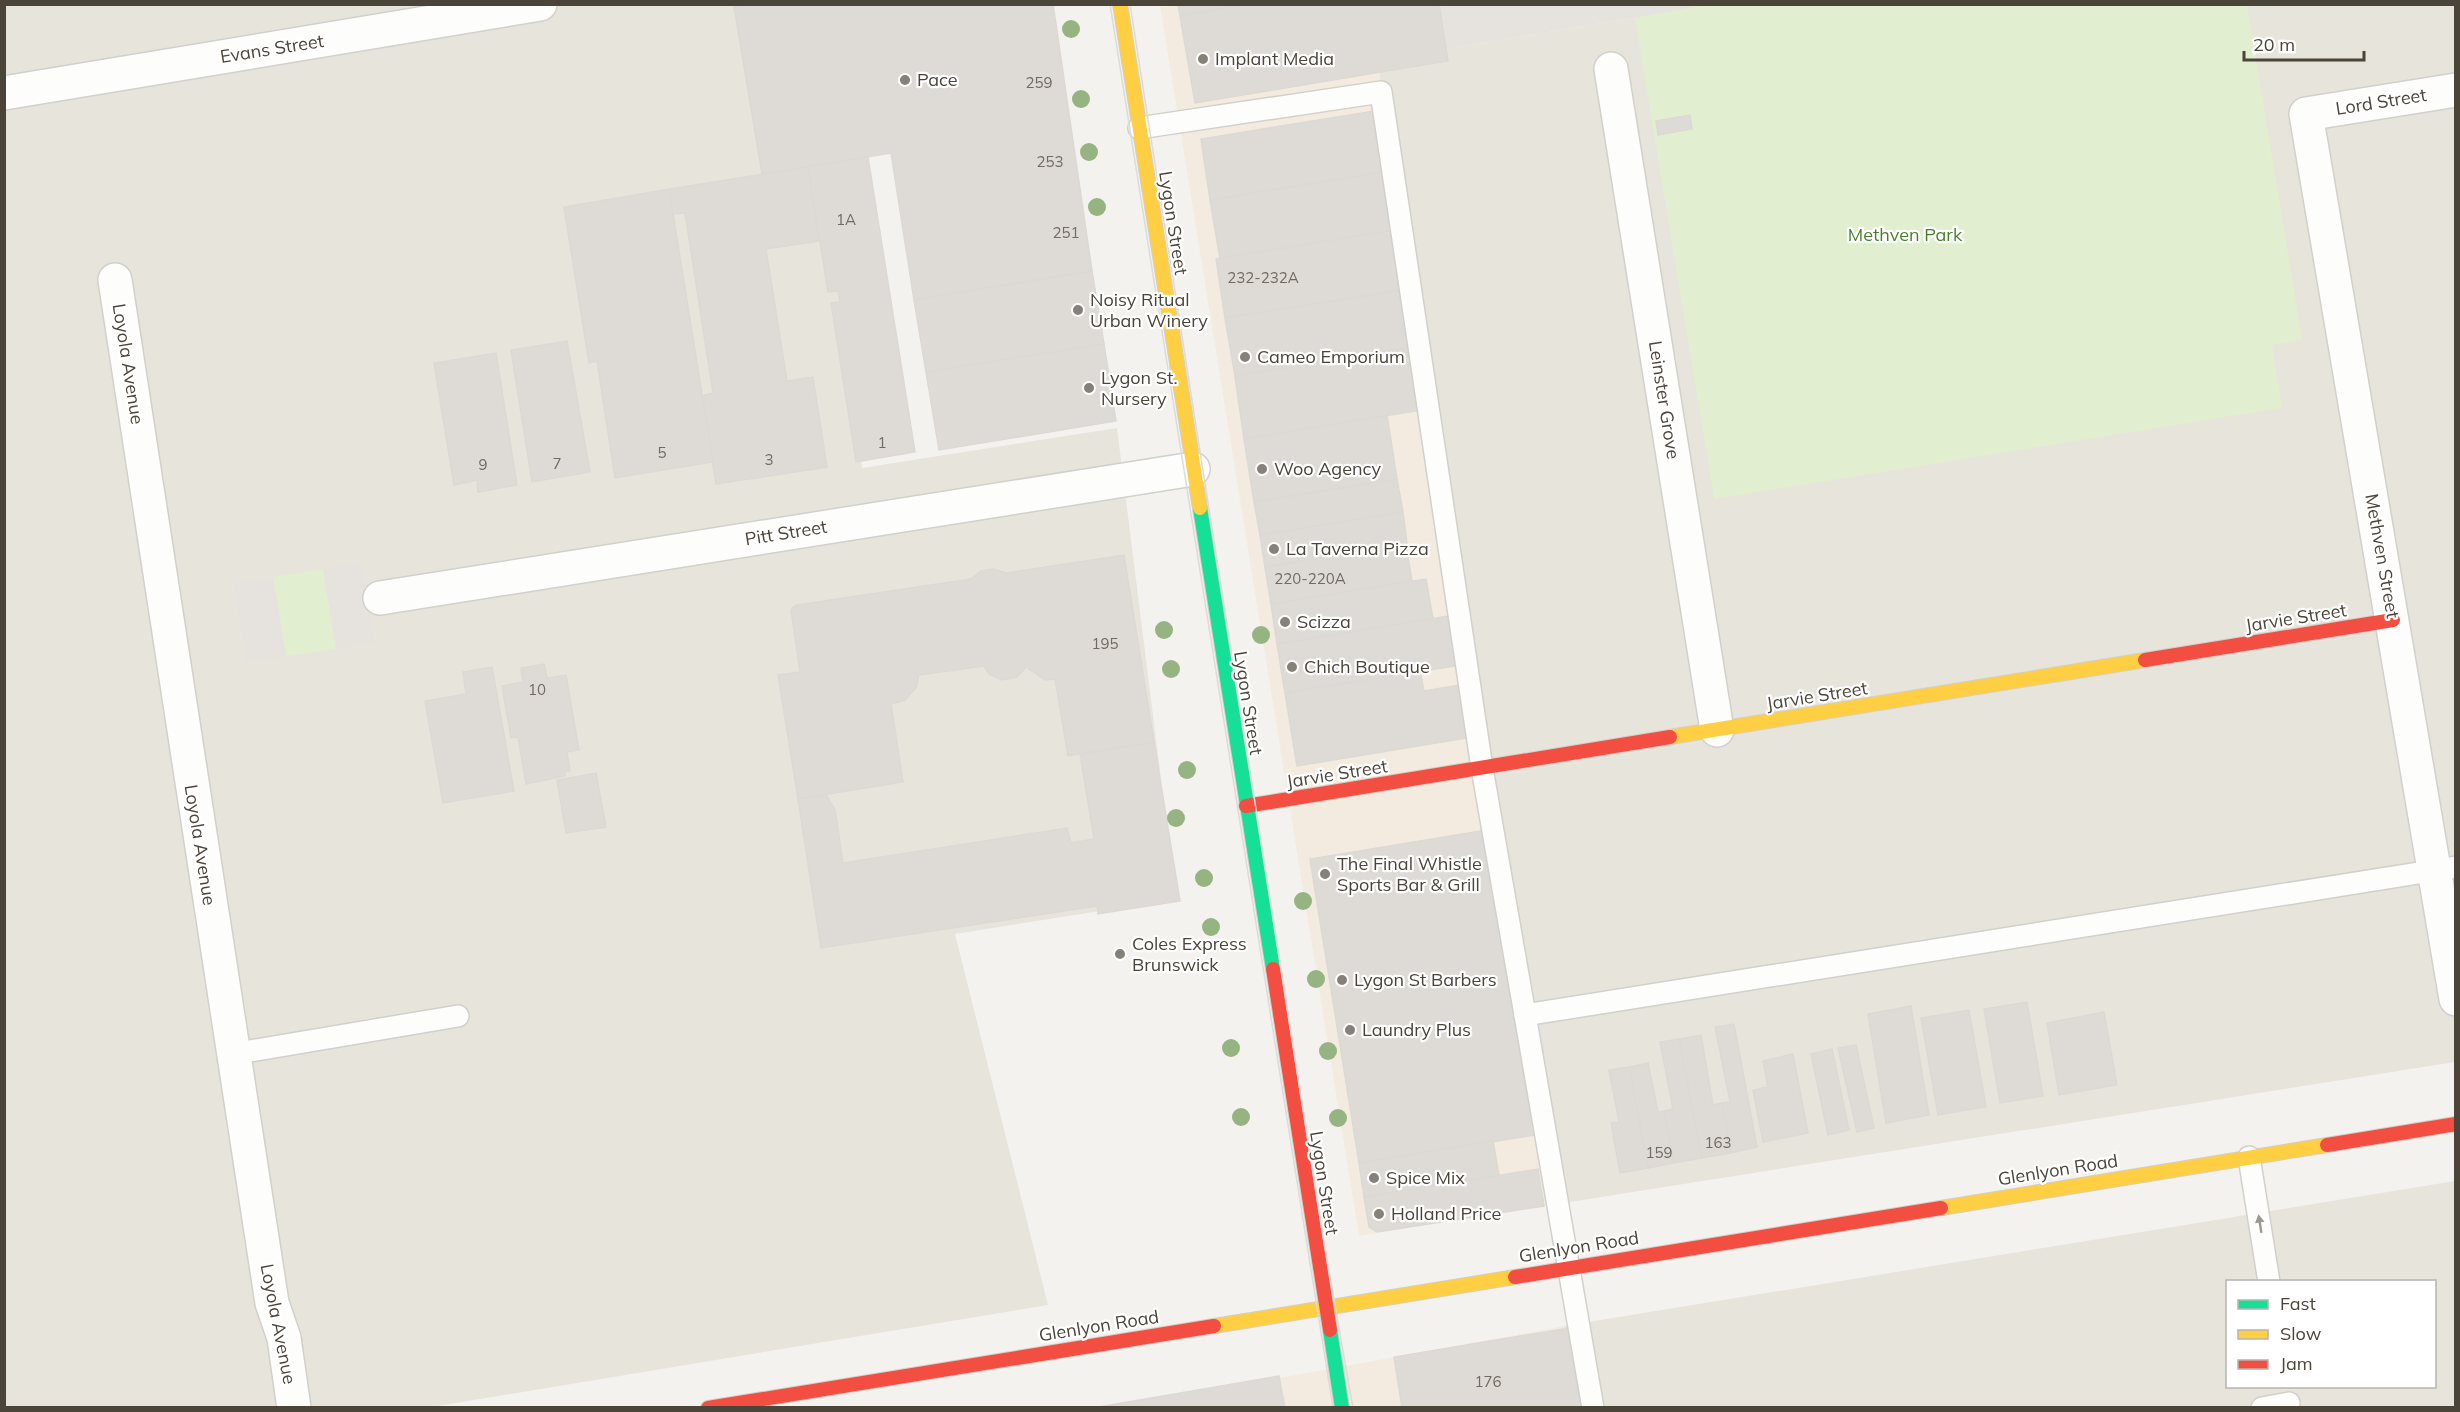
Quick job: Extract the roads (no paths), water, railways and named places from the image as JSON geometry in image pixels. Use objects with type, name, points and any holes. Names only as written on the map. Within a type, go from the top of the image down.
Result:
[{"type":"street","name":"Evans Street","points":[[4,93],[540,4]]},
{"type":"street","name":"Lygon Street","points":[[1120,4],[1342,1407]]},
{"type":"street","name":"Leinster Grove","points":[[1611,69],[1717,730]]},
{"type":"street","name":"Lord Street","points":[[2306,114],[2456,90]]},
{"type":"street","name":"Methven Street","points":[[2306,114],[2393,620],[2445,869],[2456,999]]},
{"type":"street","name":"Loyola Avenue","points":[[115,280],[232,1054],[272,1303],[284,1338],[294,1407]]},
{"type":"street","name":"Pitt Street","points":[[380,598],[1193,469]]},
{"type":"street","name":"Jarvie Street","points":[[1246,806],[2393,620]]},
{"type":"street","name":"Glenlyon Road","points":[[708,1407],[783,1401],[1325,1307],[2456,1124]]},
{"type":"lane","points":[[1139,128],[1381,92],[1482,768],[1593,1407]]},
{"type":"lane","points":[[1524,1015],[2445,869]]},
{"type":"lane","points":[[232,1054],[458,1016]]},
{"type":"lane","points":[[2249,1157],[2269,1280]]},
{"type":"lane","points":[[2262,1407],[2289,1399]]},
{"type":"tram line","points":[[1110,4],[1333,1408]]},
{"type":"tram line","points":[[1130,4],[1322,1231],[1353,1408]]},
{"type":"place","name":"Implant Media","points":[[1203,59]]},
{"type":"place","name":"Pace","points":[[905,80]]},
{"type":"place","name":"Noisy Ritual Urban Winery","points":[[1078,310]]},
{"type":"place","name":"Cameo Emporium","points":[[1245,357]]},
{"type":"place","name":"Lygon St. Nursery","points":[[1089,388]]},
{"type":"place","name":"Woo Agency","points":[[1262,469]]},
{"type":"place","name":"La Taverna Pizza","points":[[1274,549]]},
{"type":"place","name":"Scizza","points":[[1285,622]]},
{"type":"place","name":"Chich Boutique","points":[[1292,667]]},
{"type":"place","name":"The Final Whistle Sports Bar & Grill","points":[[1325,874]]},
{"type":"place","name":"Coles Express Brunswick","points":[[1120,954]]},
{"type":"place","name":"Lygon St Barbers","points":[[1342,980]]},
{"type":"place","name":"Laundry Plus","points":[[1350,1030]]},
{"type":"place","name":"Spice Mix","points":[[1374,1178]]},
{"type":"place","name":"Holland Price","points":[[1379,1214]]},
{"type":"park label","name":"Methven Park","points":[[1905,235]]}]
